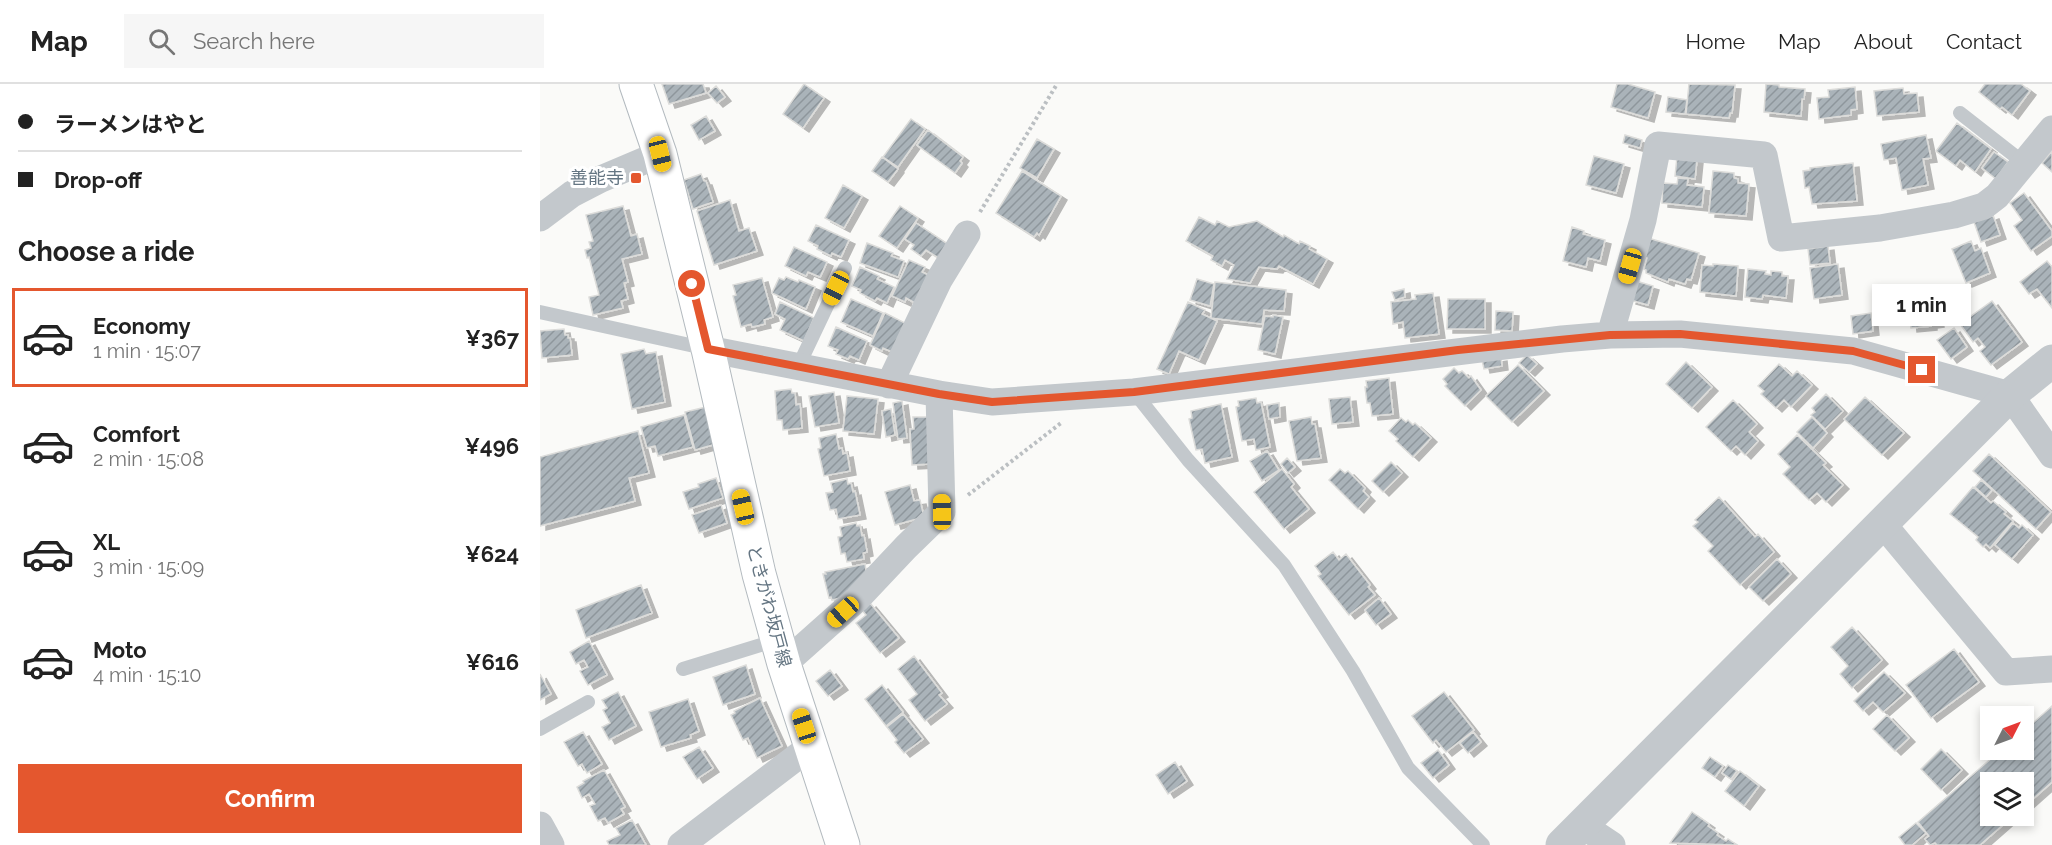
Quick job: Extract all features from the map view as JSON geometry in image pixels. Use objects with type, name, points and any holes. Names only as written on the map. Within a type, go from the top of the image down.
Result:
[{"type":"main road","name":"ときがわ坂戸線","points":[[636,84],[660,154],[708,349],[759,574],[810,747],[843,845]]},
{"type":"street","points":[[1610,335],[1643,220],[1658,145],[1764,155],[1781,238],[1880,228],[1954,215],[1984,206],[1997,196],[2052,129]]},
{"type":"street","points":[[540,218],[572,194],[601,178],[660,154]]},
{"type":"street","points":[[889,385],[939,280],[967,234]]},
{"type":"street","points":[[708,349],[889,385],[992,402],[1134,392],[1458,350],[1610,335],[1680,334],[1853,351],[2010,395],[2052,454]]},
{"type":"street","points":[[1572,835],[2010,395],[2052,361]]},
{"type":"street","points":[[781,652],[857,599],[942,512],[939,394]]},
{"type":"street","points":[[1882,524],[2006,672],[2052,669]]},
{"type":"street","points":[[681,845],[810,747]]},
{"type":"street","points":[[540,825],[551,845]]},
{"type":"street","points":[[1572,835],[1612,845]]},
{"type":"lane","points":[[1960,113],[2025,163]]},
{"type":"lane","points":[[798,367],[845,268]]},
{"type":"lane","points":[[540,312],[708,349]]},
{"type":"lane","points":[[1134,392],[1188,460],[1284,565],[1353,671],[1408,768],[1483,845]]},
{"type":"lane","points":[[683,669],[781,652]]},
{"type":"lane","points":[[540,729],[588,702]]},
{"type":"path","points":[[967,234],[1057,84]]},
{"type":"path","points":[[942,512],[965,497],[1095,396]]},
{"type":"building","points":[[662,84],[703,84],[706,93],[669,104]]},
{"type":"building","points":[[804,84],[824,98],[803,128],[783,114]]},
{"type":"building","points":[[1617,84],[1628,84],[1655,92],[1648,118],[1611,107]]},
{"type":"building","points":[[1689,84],[1735,85],[1732,113],[1729,118],[1686,114]]},
{"type":"building","points":[[1766,84],[1805,89],[1801,116],[1764,112]]},
{"type":"building","points":[[1985,84],[2021,84],[2030,91],[2012,115],[2002,107],[2000,109],[1979,92]]},
{"type":"building","points":[[716,86],[725,97],[717,103],[708,93]]},
{"type":"building","points":[[1855,87],[1857,109],[1851,110],[1851,115],[1819,119],[1817,98],[1829,97],[1828,90]]},
{"type":"building","points":[[1903,88],[1904,94],[1917,93],[1919,112],[1877,116],[1874,91]]},
{"type":"building","points":[[1668,97],[1687,100],[1685,114],[1666,112]]},
{"type":"building","points":[[706,116],[715,131],[699,140],[691,125]]},
{"type":"building","points":[[911,119],[925,129],[898,167],[883,157]]},
{"type":"building","points":[[1957,123],[1991,149],[1975,172],[1960,160],[1956,166],[1936,151]]},
{"type":"building","points":[[928,130],[963,157],[955,173],[917,145]]},
{"type":"building","points":[[1625,135],[1642,140],[1640,148],[1623,143]]},
{"type":"building","points":[[1926,135],[1931,158],[1923,159],[1928,185],[1902,190],[1896,158],[1884,160],[1881,144]]},
{"type":"building","points":[[1037,139],[1054,149],[1037,178],[1020,168]]},
{"type":"building","points":[[2052,151],[2052,172],[2042,163]]},
{"type":"building","points":[[1994,152],[2008,162],[1996,179],[1982,168]]},
{"type":"building","points":[[1594,156],[1624,164],[1616,193],[1586,185]]},
{"type":"building","points":[[882,157],[898,169],[888,182],[872,171]]},
{"type":"building","points":[[1677,157],[1697,159],[1695,179],[1675,176]]},
{"type":"building","points":[[1853,163],[1857,201],[1812,204],[1809,187],[1805,188],[1803,171],[1810,170],[1810,168]]},
{"type":"building","points":[[1022,171],[1061,196],[1039,235],[1037,233],[1034,237],[996,213]]},
{"type":"building","points":[[1713,171],[1734,173],[1734,178],[1738,179],[1738,183],[1749,184],[1746,216],[1709,213]]},
{"type":"building","points":[[701,174],[706,181],[713,202],[693,209],[684,180]]},
{"type":"building","points":[[1678,178],[1688,179],[1687,185],[1704,187],[1702,207],[1662,203],[1663,183],[1677,184]]},
{"type":"building","points":[[843,185],[862,196],[844,228],[825,218]]},
{"type":"building","points":[[2024,193],[2052,231],[2052,236],[2031,251],[2014,226],[2022,220],[2010,203]]},
{"type":"building","points":[[730,200],[739,231],[749,228],[757,251],[714,265],[697,211]]},
{"type":"building","points":[[623,206],[631,236],[637,234],[642,254],[622,259],[628,282],[624,283],[628,299],[621,301],[623,308],[593,315],[589,297],[599,295],[585,250],[591,248],[589,242],[593,241],[586,215]]},
{"type":"building","points":[[900,206],[918,218],[897,248],[879,236]]},
{"type":"building","points":[[1993,215],[2000,235],[1981,242],[1974,222]]},
{"type":"building","points":[[1199,217],[1215,225],[1217,221],[1229,227],[1257,221],[1283,237],[1284,235],[1299,244],[1300,241],[1310,246],[1309,249],[1327,259],[1313,284],[1279,266],[1277,269],[1259,267],[1250,283],[1227,279],[1234,265],[1225,260],[1222,266],[1211,260],[1213,256],[1186,241]]},
{"type":"building","points":[[916,223],[949,245],[940,259],[926,250],[921,256],[911,249],[914,245],[905,239]]},
{"type":"building","points":[[816,225],[849,240],[841,257],[832,253],[831,256],[808,241]]},
{"type":"building","points":[[1572,227],[1584,231],[1583,234],[1605,240],[1600,261],[1588,258],[1586,267],[1563,261]]},
{"type":"building","points":[[1648,238],[1699,253],[1691,280],[1687,279],[1685,284],[1669,279],[1668,282],[1646,273],[1644,269],[1647,258],[1643,257]]},
{"type":"building","points":[[1971,241],[1975,251],[1981,248],[1990,273],[1966,283],[1952,249]]},
{"type":"building","points":[[867,243],[893,253],[891,256],[904,261],[898,277],[860,263]]},
{"type":"building","points":[[1828,246],[1830,263],[1810,265],[1808,249]]},
{"type":"building","points":[[794,247],[827,262],[820,277],[808,272],[806,276],[785,266]]},
{"type":"building","points":[[909,260],[925,267],[922,272],[928,275],[915,303],[906,298],[905,302],[892,296]]},
{"type":"building","points":[[2047,261],[2052,267],[2052,308],[2037,289],[2029,294],[2020,282]]},
{"type":"building","points":[[1713,264],[1738,266],[1736,296],[1700,292],[1702,265],[1713,266]]},
{"type":"building","points":[[1838,264],[1842,295],[1814,299],[1810,268]]},
{"type":"building","points":[[860,267],[879,276],[877,279],[894,287],[887,303],[877,298],[875,301],[852,286]]},
{"type":"building","points":[[1748,269],[1766,271],[1765,274],[1771,275],[1771,271],[1782,272],[1782,276],[1788,276],[1786,298],[1763,295],[1762,299],[1745,297]]},
{"type":"building","points":[[786,277],[815,287],[806,309],[772,293],[779,278],[784,280]]},
{"type":"building","points":[[762,278],[773,317],[764,320],[765,324],[741,327],[733,296],[736,295],[733,285]]},
{"type":"building","points":[[1197,279],[1214,284],[1210,306],[1190,300]]},
{"type":"building","points":[[1636,281],[1653,286],[1648,305],[1630,300]]},
{"type":"building","points":[[1215,282],[1286,290],[1284,311],[1264,310],[1262,324],[1211,318]]},
{"type":"building","points":[[1933,288],[1938,323],[1911,328],[1909,290]]},
{"type":"building","points":[[1404,289],[1405,297],[1395,300],[1392,292]]},
{"type":"building","points":[[1433,293],[1439,334],[1405,338],[1403,322],[1393,324],[1391,302],[1416,299],[1415,295]]},
{"type":"building","points":[[851,299],[883,313],[873,336],[841,322]]},
{"type":"building","points":[[1448,299],[1485,299],[1485,329],[1447,329]]},
{"type":"building","points":[[1992,301],[2022,342],[1991,365],[1980,351],[1985,347],[1978,338],[1973,342],[1960,324]]},
{"type":"building","points":[[780,302],[814,318],[804,341],[780,330],[785,319],[775,314]]},
{"type":"building","points":[[1188,302],[1205,310],[1202,314],[1217,321],[1199,360],[1179,351],[1169,374],[1157,369]]},
{"type":"building","points":[[1496,311],[1513,312],[1512,331],[1495,330]]},
{"type":"building","points":[[885,313],[905,323],[892,352],[883,348],[882,351],[870,345]]},
{"type":"building","points":[[1871,313],[1873,331],[1853,334],[1851,316]]},
{"type":"building","points":[[1273,315],[1283,317],[1275,354],[1258,350],[1265,316],[1273,317]]},
{"type":"building","points":[[836,327],[867,341],[859,360],[850,356],[848,359],[836,354],[838,350],[828,346]]},
{"type":"building","points":[[1954,328],[1967,347],[1951,359],[1937,340]]},
{"type":"building","points":[[564,329],[565,335],[570,338],[572,355],[542,358],[540,331]]},
{"type":"building","points":[[644,349],[646,354],[656,352],[665,402],[632,409],[621,354]]},
{"type":"building","points":[[1527,355],[1537,364],[1529,372],[1519,363]]},
{"type":"building","points":[[1501,357],[1502,366],[1484,369],[1482,360]]},
{"type":"building","points":[[1686,362],[1712,387],[1692,408],[1666,384]]},
{"type":"building","points":[[1779,364],[1792,376],[1797,371],[1812,385],[1791,407],[1784,400],[1776,408],[1761,394],[1764,391],[1758,386]]},
{"type":"building","points":[[1518,365],[1544,391],[1512,422],[1486,396]]},
{"type":"building","points":[[1454,368],[1459,373],[1462,371],[1469,378],[1471,376],[1481,390],[1465,406],[1445,386],[1447,384],[1443,379]]},
{"type":"building","points":[[1389,378],[1393,414],[1372,416],[1370,403],[1367,403],[1366,381]]},
{"type":"building","points":[[791,389],[792,393],[795,393],[796,405],[800,404],[802,428],[783,430],[782,420],[777,420],[775,391]]},
{"type":"building","points":[[834,392],[839,423],[815,427],[809,396]]},
{"type":"building","points":[[1826,394],[1843,411],[1825,429],[1811,415],[1815,412],[1812,408]]},
{"type":"building","points":[[847,396],[878,399],[874,434],[843,431]]},
{"type":"building","points":[[1350,397],[1353,422],[1332,424],[1329,399]]},
{"type":"building","points":[[1865,397],[1904,433],[1882,455],[1844,419]]},
{"type":"building","points":[[1256,398],[1257,403],[1261,402],[1270,447],[1256,450],[1254,439],[1242,441],[1236,407],[1239,406],[1238,401]]},
{"type":"building","points":[[1733,400],[1757,424],[1749,432],[1758,441],[1745,455],[1736,446],[1731,451],[1706,427]]},
{"type":"building","points":[[902,401],[907,438],[898,439],[893,403]]},
{"type":"building","points":[[1279,403],[1280,417],[1269,419],[1267,405]]},
{"type":"building","points":[[1221,404],[1232,457],[1205,463],[1202,449],[1196,450],[1189,419],[1192,418],[1191,411]]},
{"type":"building","points":[[706,407],[716,444],[695,450],[685,412]]},
{"type":"building","points":[[891,409],[895,435],[886,437],[882,411]]},
{"type":"building","points":[[684,415],[693,447],[658,456],[655,446],[647,448],[641,427]]},
{"type":"building","points":[[913,417],[929,417],[929,464],[912,465],[910,429],[914,429]]},
{"type":"building","points":[[1311,417],[1312,424],[1315,424],[1321,458],[1297,461],[1289,421]]},
{"type":"building","points":[[1812,417],[1827,433],[1813,448],[1797,432]]},
{"type":"building","points":[[1401,418],[1413,425],[1415,423],[1431,438],[1413,457],[1389,431]]},
{"type":"building","points":[[638,431],[649,473],[629,478],[635,501],[540,526],[540,457]]},
{"type":"building","points":[[836,434],[839,449],[842,448],[843,454],[847,453],[850,471],[824,476],[818,449],[821,448],[819,438]]},
{"type":"building","points":[[1797,435],[1826,463],[1823,465],[1843,485],[1826,502],[1817,493],[1809,500],[1783,474],[1790,467],[1778,454]]},
{"type":"building","points":[[1267,451],[1279,470],[1262,481],[1250,461]]},
{"type":"building","points":[[1989,454],[2051,512],[2036,529],[1973,471]]},
{"type":"building","points":[[1287,458],[1295,467],[1288,473],[1281,464]]},
{"type":"building","points":[[1391,462],[1402,473],[1383,492],[1372,481]]},
{"type":"building","points":[[1282,469],[1294,484],[1291,487],[1309,509],[1284,529],[1254,492]]},
{"type":"building","points":[[1340,469],[1345,473],[1348,471],[1365,488],[1363,491],[1369,497],[1358,509],[1329,480]]},
{"type":"building","points":[[716,478],[723,498],[689,509],[683,492]]},
{"type":"building","points":[[847,479],[848,484],[851,483],[853,492],[855,491],[860,515],[838,519],[836,509],[830,510],[826,493],[833,492],[831,483]]},
{"type":"building","points":[[1981,480],[1992,490],[1986,497],[1975,487]]},
{"type":"building","points":[[910,485],[914,501],[920,500],[924,517],[895,525],[885,492]]},
{"type":"building","points":[[1973,487],[1991,503],[1993,501],[2006,512],[2004,514],[2013,521],[1990,548],[1986,544],[1983,547],[1976,540],[1978,537],[1950,514]]},
{"type":"building","points":[[1719,497],[1755,537],[1758,534],[1774,552],[1740,585],[1708,551],[1713,546],[1693,526],[1698,522],[1695,520]]},
{"type":"building","points":[[721,505],[727,523],[699,533],[692,515]]},
{"type":"building","points":[[856,523],[857,526],[860,525],[862,536],[864,535],[867,552],[863,553],[864,559],[847,562],[845,553],[841,554],[838,537],[842,536],[840,527]]},
{"type":"building","points":[[2013,523],[2019,528],[2022,525],[2033,535],[2012,559],[1995,545]]},
{"type":"building","points":[[1333,552],[1339,560],[1346,554],[1375,595],[1349,615],[1318,576],[1321,574],[1315,566]]},
{"type":"building","points":[[1777,559],[1791,574],[1763,601],[1749,587]]},
{"type":"building","points":[[865,564],[867,577],[849,596],[832,600],[831,597],[829,598],[823,574],[826,574],[825,572]]},
{"type":"building","points":[[641,585],[652,613],[586,638],[576,610]]},
{"type":"building","points":[[1379,598],[1391,614],[1376,625],[1365,610]]},
{"type":"building","points":[[870,603],[899,638],[880,653],[856,623],[866,615],[862,610]]},
{"type":"building","points":[[1852,627],[1882,660],[1852,688],[1840,674],[1848,666],[1831,647]]},
{"type":"building","points":[[589,641],[607,675],[588,685],[580,671],[588,667],[584,660],[576,664],[570,652]]},
{"type":"building","points":[[1954,649],[1979,682],[1931,718],[1906,685]]},
{"type":"building","points":[[914,656],[942,693],[939,695],[947,704],[925,721],[909,700],[917,694],[898,669]]},
{"type":"building","points":[[746,665],[755,694],[723,705],[713,677]]},
{"type":"building","points":[[830,670],[842,686],[828,696],[816,681]]},
{"type":"building","points":[[1884,672],[1905,693],[1883,712],[1873,702],[1863,711],[1854,701]]},
{"type":"building","points":[[540,674],[551,694],[540,700]]},
{"type":"building","points":[[882,685],[903,712],[886,726],[865,699]]},
{"type":"building","points":[[618,692],[636,726],[609,740],[602,727],[610,723],[603,710],[607,708],[602,700]]},
{"type":"building","points":[[1444,692],[1474,730],[1446,752],[1436,740],[1433,743],[1412,716]]},
{"type":"building","points":[[760,698],[782,746],[757,758],[748,738],[743,740],[731,715],[735,713],[734,711]]},
{"type":"building","points":[[688,699],[699,731],[690,735],[691,738],[661,747],[649,712]]},
{"type":"building","points":[[2052,706],[2052,782],[2034,798],[2034,772],[1980,772],[1980,826],[2002,826],[1980,845],[1937,845],[1935,843],[1930,845],[1925,839],[1929,836],[1918,822],[1989,760],[2034,760],[2034,722]]},
{"type":"building","points":[[903,714],[923,739],[904,753],[887,727]]},
{"type":"building","points":[[1887,715],[1909,738],[1895,751],[1873,729]]},
{"type":"building","points":[[583,732],[602,764],[587,773],[582,764],[578,766],[564,742]]},
{"type":"building","points":[[1473,732],[1481,742],[1468,753],[1460,743]]},
{"type":"building","points":[[699,747],[713,768],[697,779],[683,757]]},
{"type":"building","points":[[1941,749],[1962,770],[1941,790],[1921,769]]},
{"type":"building","points":[[1438,750],[1449,765],[1433,778],[1421,763]]},
{"type":"building","points":[[1710,757],[1723,766],[1715,777],[1702,768]]},
{"type":"building","points":[[1175,762],[1187,781],[1168,794],[1156,775]]},
{"type":"building","points":[[1728,765],[1737,771],[1731,779],[1722,773]]},
{"type":"building","points":[[604,770],[625,807],[621,809],[624,814],[608,823],[605,818],[598,821],[590,806],[595,804],[589,794],[582,798],[577,787],[584,783],[583,781]]},
{"type":"building","points":[[1740,771],[1759,786],[1744,806],[1725,791]]},
{"type":"building","points":[[1692,812],[1709,824],[1708,826],[1718,833],[1717,835],[1737,845],[1670,843]]},
{"type":"building","points":[[632,820],[646,845],[609,845],[607,841],[620,835],[616,828]]},
{"type":"building","points":[[1916,823],[1926,833],[1912,845],[1905,845],[1899,837]]},
{"type":"place","name":"善能寺","points":[[636,178]]},
{"type":"route","points":[[692,284],[708,349],[939,394],[992,402],[1134,392],[1458,350],[1610,335],[1680,334],[1853,351],[1922,370]]}]
